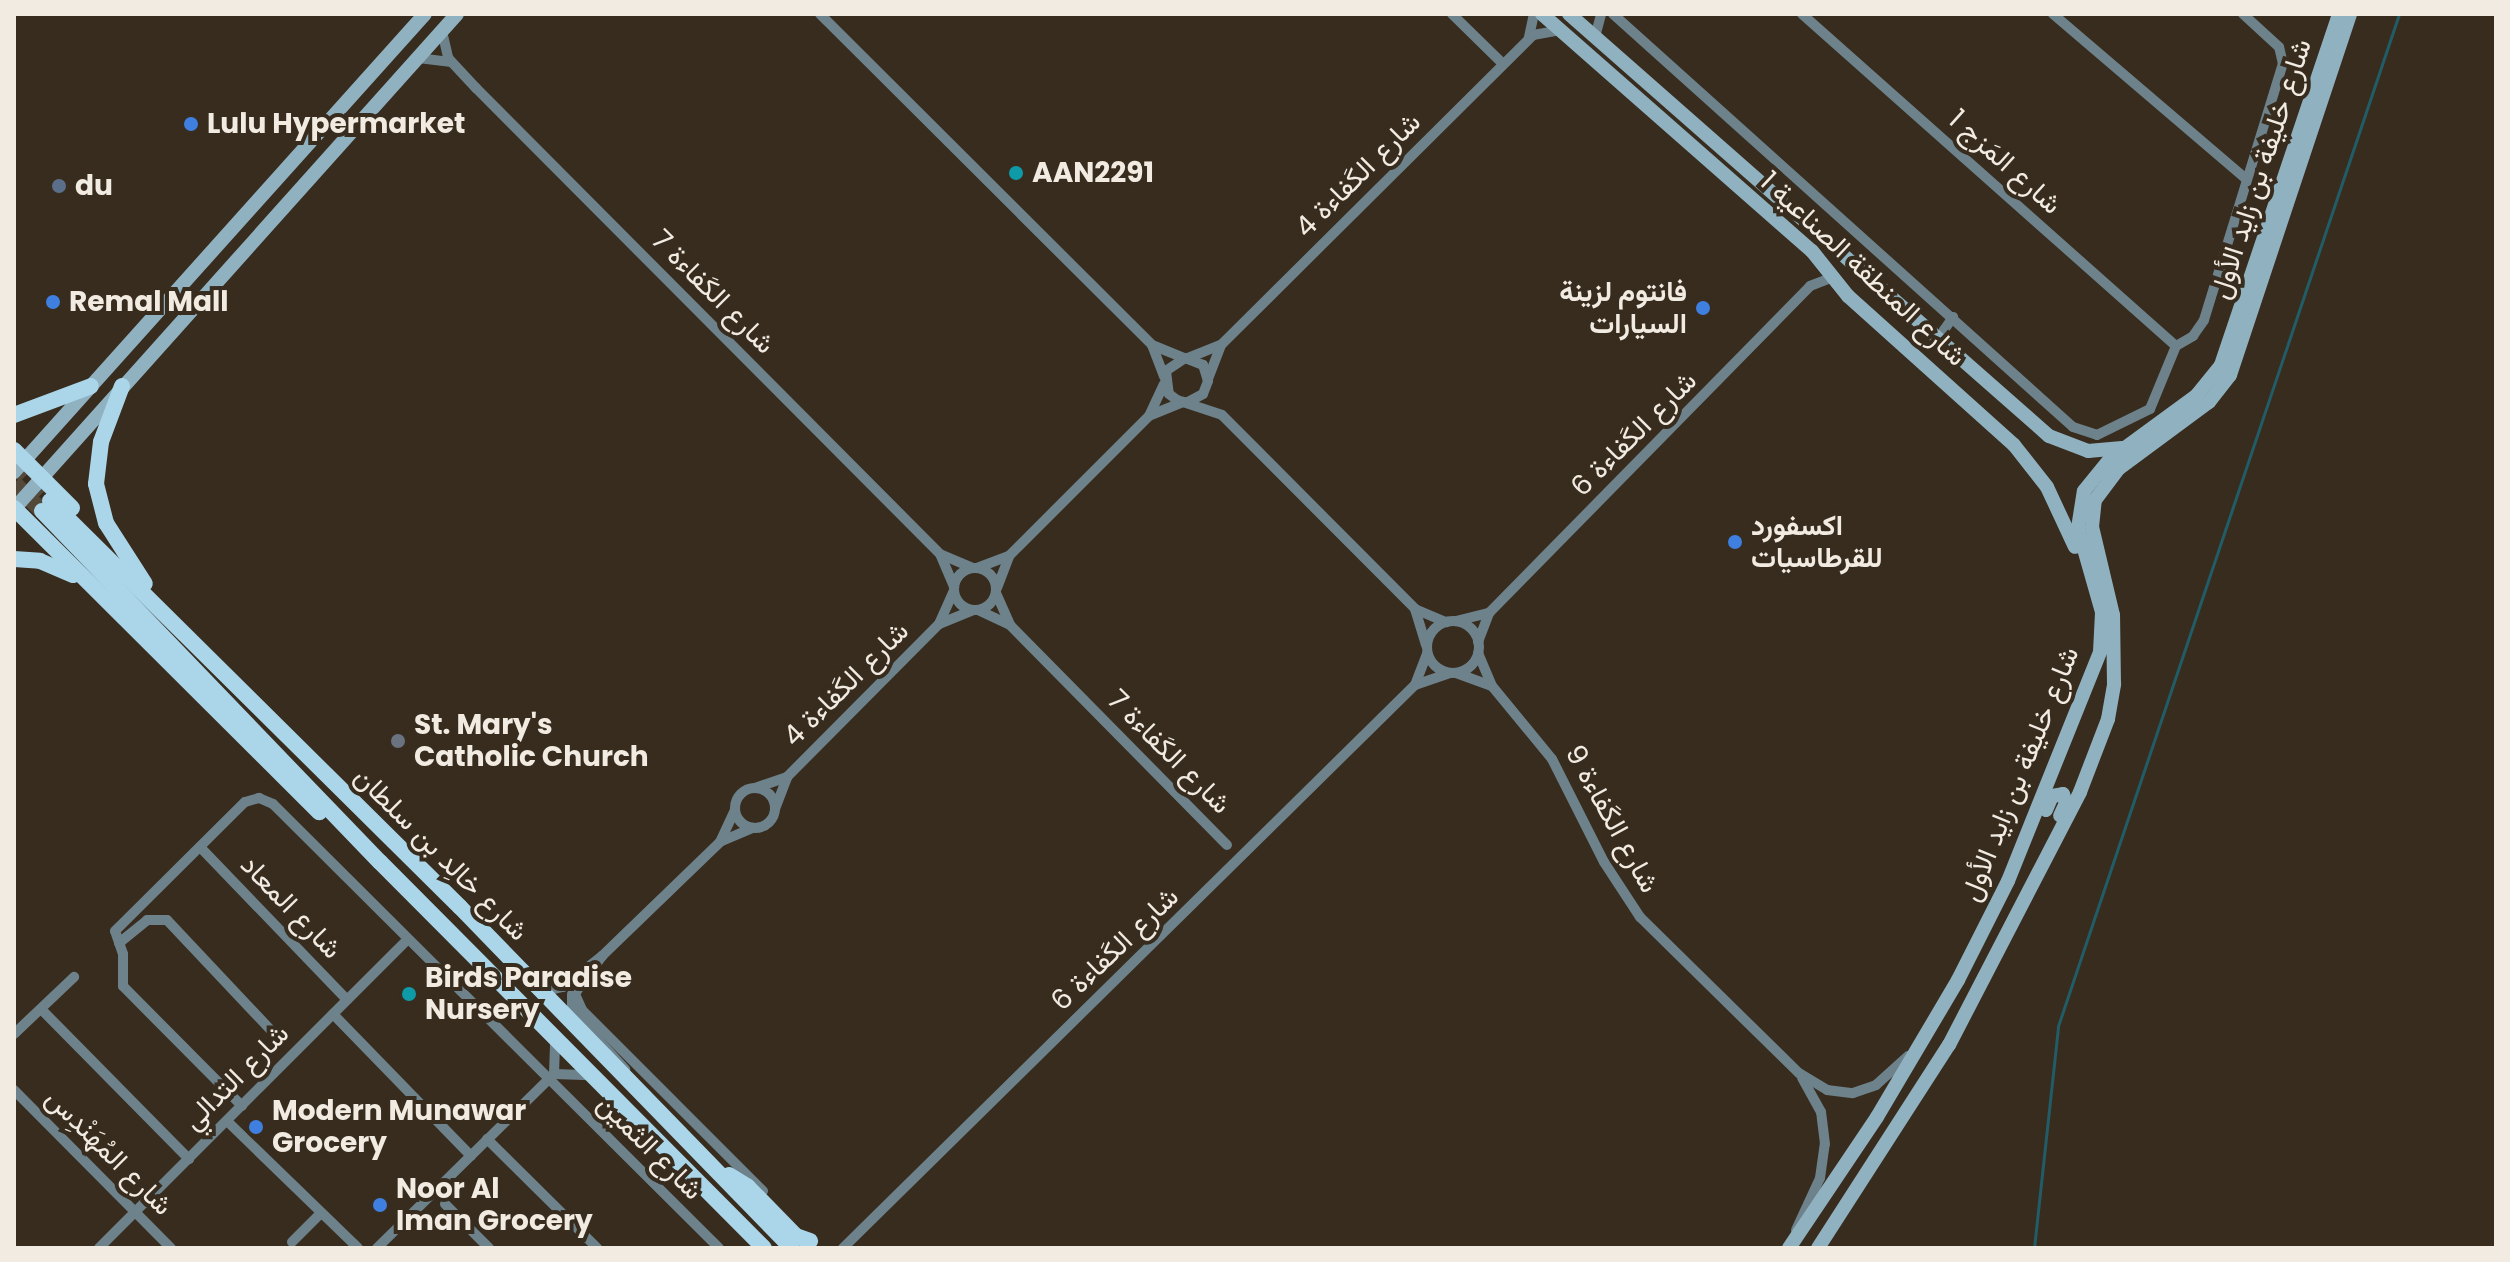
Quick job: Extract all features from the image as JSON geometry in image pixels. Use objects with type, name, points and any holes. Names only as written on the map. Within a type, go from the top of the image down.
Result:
[{"type":"main road","points":[[375,824],[329,770],[41,478],[17,461],[91,386],[425,14]]},
{"type":"main road","points":[[357,838],[294,791],[14,508],[457,14]]},
{"type":"main road","name":"شارع المنطقة الصناعية 1","points":[[1542,14],[1812,251],[1848,296],[2027,459],[2054,500],[2099,600]]},
{"type":"main road","name":"شارع خليفة بن زايد الأول","points":[[1791,1244],[1921,1043],[2008,881],[2093,678],[2102,639],[2099,600],[2079,537],[2078,510],[2093,477],[2126,447],[2197,395],[2227,353],[2339,14]]},
{"type":"main road","name":"شارع خليفة بن زايد الأول","points":[[1818,1248],[1949,1045],[2041,872],[2092,762],[2113,695],[2113,615],[2092,527],[2095,500],[2118,469],[2209,402],[2230,375],[2350,14]]},
{"type":"main road","name":"شارع المنطقة الصناعية 1","points":[[1574,19],[2058,441],[2088,451],[2126,447]]},
{"type":"main road","points":[[1730,179],[1745,169]]},
{"type":"main road","points":[[14,415],[91,386]]},
{"type":"main road","points":[[122,386],[101,442],[96,484],[110,531],[145,584]]},
{"type":"main road","name":"شارع خالِد بن سلطان","points":[[764,1248],[357,838],[46,506],[460,907],[792,1248]]},
{"type":"main road","points":[[14,559],[58,566],[93,587]]},
{"type":"main road","points":[[2008,881],[2022,864],[2052,796],[2060,793],[2066,803],[2042,856],[2041,872]]},
{"type":"main road","points":[[707,1161],[748,1187],[796,1236],[815,1246]]},
{"type":"street","points":[[820,14],[1152,345],[1203,365],[1222,415],[1415,609],[1470,628],[1478,648],[1470,667],[1452,673]]},
{"type":"street","points":[[1452,14],[1503,64]]},
{"type":"street","points":[[1528,39],[1534,14]]},
{"type":"street","points":[[1613,14],[1949,321],[2073,427],[2091,435],[2104,433],[2150,409],[2176,346],[2193,336],[2204,320],[2283,64],[2279,47],[2247,15]]},
{"type":"street","name":"شارع المَزج 1","points":[[1802,14],[2176,346]]},
{"type":"street","points":[[2053,14],[2246,179]]},
{"type":"street","points":[[1574,19],[1600,15],[1595,37]]},
{"type":"street","name":"شارع الكَفاءة 4","points":[[1186,358],[1221,345],[1528,39],[1543,30],[1561,30]]},
{"type":"street","name":"شارع الكَفاءة 7","points":[[442,31],[452,63],[940,554],[954,588]]},
{"type":"street","points":[[418,58],[452,63]]},
{"type":"street","points":[[1810,286],[1815,269],[1812,251]]},
{"type":"street","name":"شارع الكَفاءة 6","points":[[1478,648],[1489,613],[1810,286],[1834,277]]},
{"type":"street","points":[[1924,326],[1949,321]]},
{"type":"street","points":[[1945,345],[1949,321]]},
{"type":"street","points":[[1152,345],[1164,381],[1185,402],[1222,415]]},
{"type":"street","name":"شارع الكَفاءة 4","points":[[1208,383],[1221,345]]},
{"type":"street","points":[[1009,556],[958,576],[954,588],[960,603],[975,610],[987,606],[996,592],[1009,556],[1149,416],[1169,366],[1186,358]]},
{"type":"street","points":[[1149,416],[1203,394],[1208,383]]},
{"type":"street","name":"شارع الكَفاءة 7","points":[[940,554],[975,568]]},
{"type":"street","points":[[975,568],[991,575],[996,592]]},
{"type":"street","name":"شارع الكَفاءة 4","points":[[775,809],[787,777],[939,624],[954,588]]},
{"type":"street","name":"شارع الكَفاءة 7","points":[[996,592],[1010,625],[1227,845]]},
{"type":"street","points":[[1415,609],[1435,666],[1492,686]]},
{"type":"street","name":"شارع الكَفاءة 7","points":[[975,610],[1010,625]]},
{"type":"street","name":"شارع الكَفاءة 4","points":[[939,624],[975,610]]},
{"type":"street","points":[[1427,649],[1432,631],[1451,622],[1489,613]]},
{"type":"street","name":"شارع الكَفاءة 9","points":[[1478,648],[1492,686],[1552,759],[1604,862],[1640,917],[1799,1073],[1827,1090],[1862,1091],[1883,1080],[1921,1043]]},
{"type":"street","name":"شارع الكَفاءة 6","points":[[1415,685],[1427,649]]},
{"type":"street","name":"شارع الكَفاءة 6","points":[[845,1247],[1415,685],[1452,673]]},
{"type":"street","name":"شارع الكَفاءة 4","points":[[754,788],[787,777]]},
{"type":"street","points":[[640,1093],[618,1057],[572,1011],[570,998],[602,956],[720,842],[740,794],[754,788],[771,796],[775,809],[770,822],[720,842]]},
{"type":"street","name":"شارع الثمين","points":[[119,943],[116,926],[245,802],[269,801],[407,940],[551,1077],[719,1248]]},
{"type":"street","points":[[735,810],[741,822],[753,828]]},
{"type":"street","name":"شارع المعاد","points":[[200,847],[347,1000]]},
{"type":"street","points":[[460,907],[485,922],[554,989],[602,956]]},
{"type":"street","points":[[242,1106],[125,988],[119,977],[119,943],[147,920],[167,920],[279,1039]]},
{"type":"street","name":"شارع التدالي","points":[[99,1248],[407,940]]},
{"type":"street","points":[[14,1034],[74,977]]},
{"type":"street","points":[[584,980],[575,994],[582,1010],[815,1246]]},
{"type":"street","points":[[41,1009],[189,1159]]},
{"type":"street","points":[[333,1014],[471,1156]]},
{"type":"street","points":[[380,1247],[551,1077],[558,1061],[554,1037]]},
{"type":"street","name":"شارع الكَفاءة 9","points":[[1791,1244],[1820,1178],[1825,1144],[1817,1103],[1799,1073]]},
{"type":"street","points":[[551,1077],[593,1076]]},
{"type":"street","name":"شارع المُهَنْدِس","points":[[14,1090],[171,1248]]},
{"type":"street","points":[[227,1121],[358,1248]]},
{"type":"street","points":[[487,1139],[597,1248]]},
{"type":"street","points":[[445,1204],[489,1248]]},
{"type":"street","points":[[292,1242],[321,1213]]},
{"type":"waterway","points":[[2034,1248],[2058,1026],[2399,14]]},
{"type":"tunnel","points":[[14,465],[50,501]]},
{"type":"tunnel","points":[[14,483],[42,511]]},
{"type":"place","name":"Lulu Hypermarket","points":[[191,124]]},
{"type":"place","name":"AAN2291","points":[[1016,173]]},
{"type":"place","name":"du","points":[[59,186]]},
{"type":"place","name":"Remal Mall","points":[[53,302]]},
{"type":"place","name":"فانتوم لزينة السيارات","points":[[1703,308]]},
{"type":"place","name":"اكسفورد للقرطاسيات","points":[[1735,542]]},
{"type":"place","name":"St. Mary's Catholic Church","points":[[398,741]]},
{"type":"place","name":"Birds Paradise Nursery","points":[[409,994]]},
{"type":"place","name":"Modern Munawar Grocery","points":[[256,1127]]},
{"type":"place","name":"Noor Al Iman Grocery","points":[[380,1205]]}]
